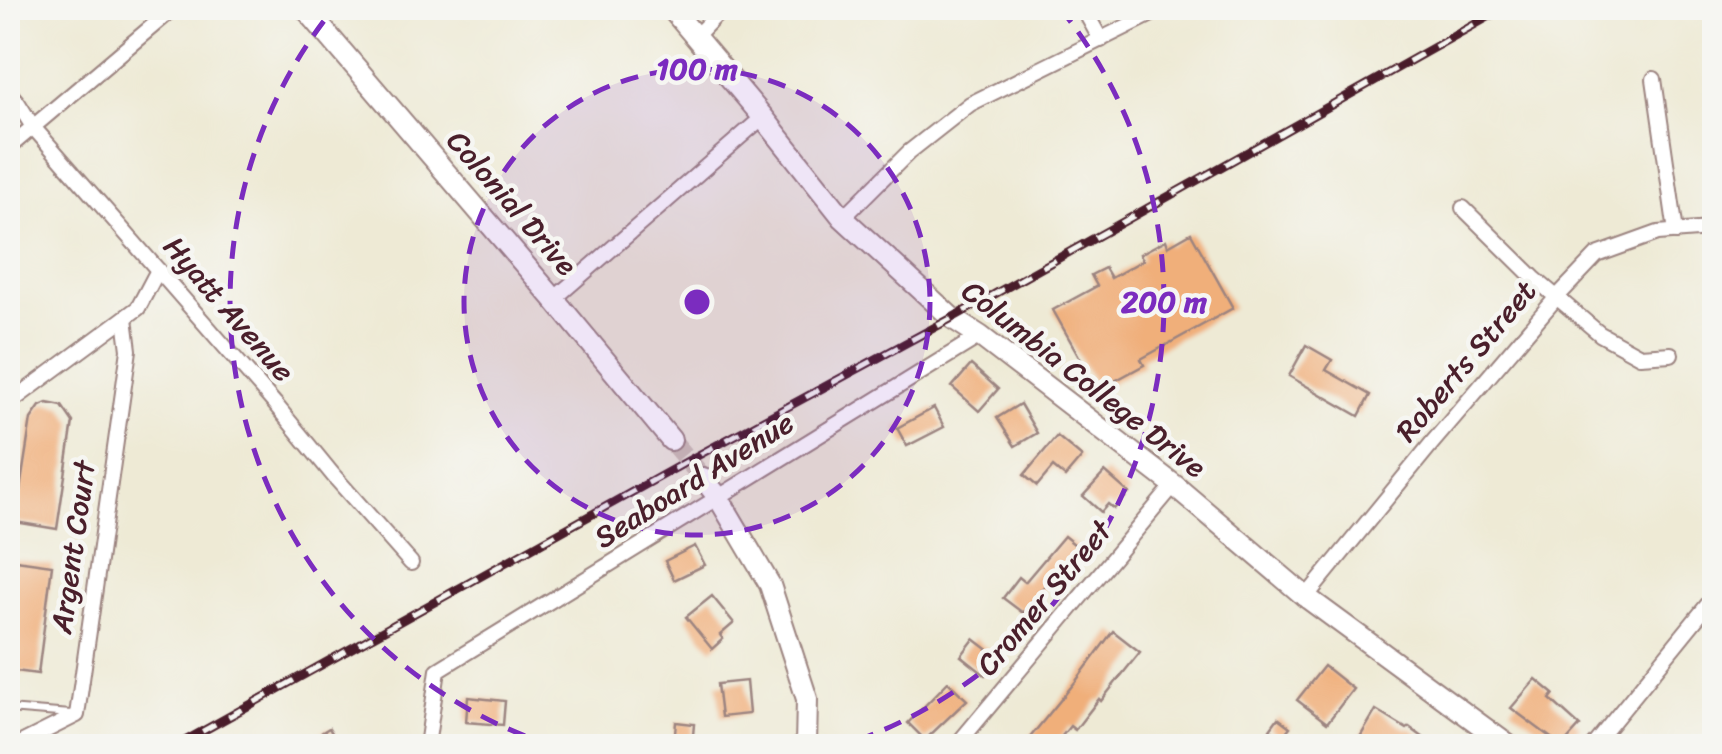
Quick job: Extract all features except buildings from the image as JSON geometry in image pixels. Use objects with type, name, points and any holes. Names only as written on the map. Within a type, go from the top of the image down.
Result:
[{"type":"street","points":[[8,148],[174,8]]},
{"type":"street","name":"Colonial Drive","points":[[305,8],[671,440]]},
{"type":"street","name":"Columbia College Drive","points":[[671,8],[843,218],[952,318],[1174,484],[1306,597],[1510,746]]},
{"type":"street","points":[[696,36],[723,8]]},
{"type":"street","points":[[1082,8],[1101,40]]},
{"type":"street","points":[[843,218],[909,152],[970,104],[1164,8]]},
{"type":"street","points":[[1654,79],[1676,232]]},
{"type":"street","name":"Hyatt Avenue","points":[[8,90],[32,128],[411,563]]},
{"type":"street","points":[[554,298],[763,117]]},
{"type":"street","points":[[1463,208],[1556,298],[1600,334],[1640,356],[1671,354]]},
{"type":"street","name":"Roberts Street","points":[[1306,597],[1432,443],[1597,255],[1658,233],[1710,230]]},
{"type":"street","points":[[8,404],[138,308],[158,270]]},
{"type":"street","name":"Argent Court","points":[[77,715],[129,350],[125,318]]},
{"type":"street","name":"Seaboard Avenue","points":[[427,746],[438,670],[980,336]]},
{"type":"street","points":[[703,478],[770,586],[807,698],[806,746]]},
{"type":"street","name":"Cromer Street","points":[[956,746],[1174,484]]},
{"type":"street","points":[[1594,746],[1714,598]]},
{"type":"street","points":[[15,746],[77,715]]},
{"type":"lane","points":[[8,709],[77,715]]},
{"type":"tunnel","points":[[671,440],[703,478]]},
{"type":"railway","points":[[176,746],[1504,8]]}]
